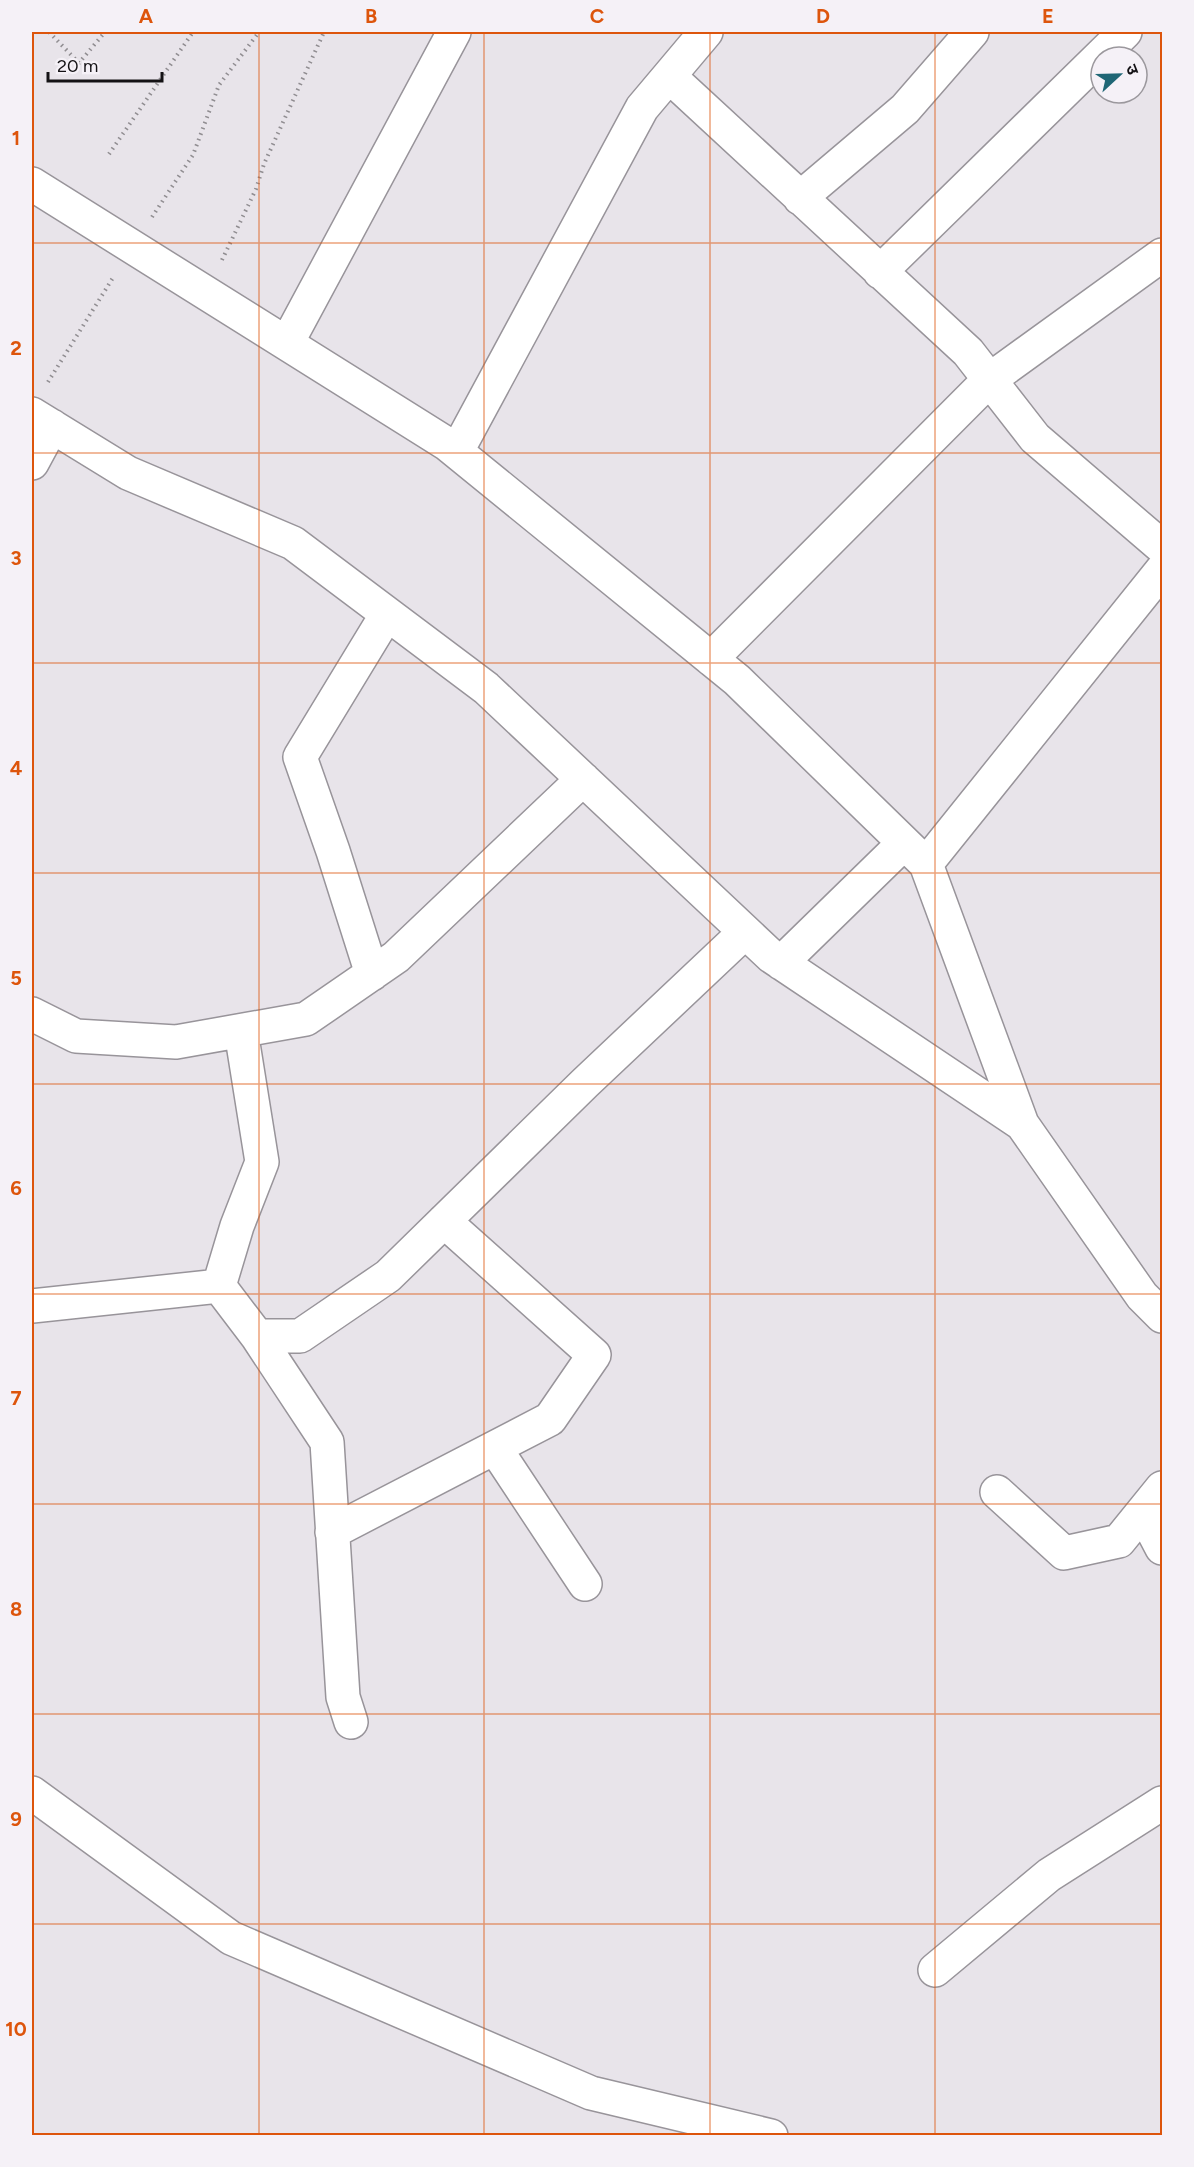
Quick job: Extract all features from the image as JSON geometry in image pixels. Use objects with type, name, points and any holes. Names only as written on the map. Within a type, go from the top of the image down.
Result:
[{"type":"street","points":[[286,343],[454,32]]},
{"type":"street","points":[[457,451],[642,108],[706,32]]},
{"type":"street","points":[[800,198],[905,109],[972,32]]},
{"type":"street","points":[[880,272],[1125,32]]},
{"type":"street","points":[[669,76],[968,352],[1035,438],[1162,547]]},
{"type":"street","points":[[32,183],[457,451],[737,680],[915,853],[1022,1124],[1142,1296],[1162,1316]]},
{"type":"street","points":[[711,659],[989,380],[1162,255]]},
{"type":"street","points":[[32,463],[42,410],[128,472],[293,543],[486,688],[745,932],[781,963],[1022,1124]]},
{"type":"street","points":[[781,963],[915,853],[1160,579]]},
{"type":"street","points":[[372,974],[300,757],[387,614]]},
{"type":"street","points":[[32,1014],[76,1036],[176,1042],[306,1019],[396,957],[583,779]]},
{"type":"street","points":[[257,1336],[300,1336],[388,1276],[585,1083],[745,932]]},
{"type":"street","points":[[219,1286],[237,1226],[262,1162],[241,1031]]},
{"type":"street","points":[[332,1532],[550,1419],[594,1355],[444,1221]]},
{"type":"street","points":[[32,1306],[219,1286]]},
{"type":"street","points":[[219,1286],[257,1336],[327,1442],[343,1697],[351,1722]]},
{"type":"street","points":[[495,1448],[585,1584]]},
{"type":"street","points":[[997,1492],[1064,1553],[1119,1540],[1153,1500]]},
{"type":"street","points":[[1153,1500],[1162,1548]]},
{"type":"street","points":[[32,1793],[231,1938],[591,2092],[771,2136]]},
{"type":"street","points":[[935,1970],[1049,1875],[1162,1803]]},
{"type":"path","points":[[49,32],[79,63],[105,32]]},
{"type":"path","points":[[109,154],[193,32]]},
{"type":"path","points":[[42,410],[132,246],[193,155],[219,85],[259,32]]},
{"type":"path","points":[[207,293],[256,189],[264,164],[324,32]]}]
